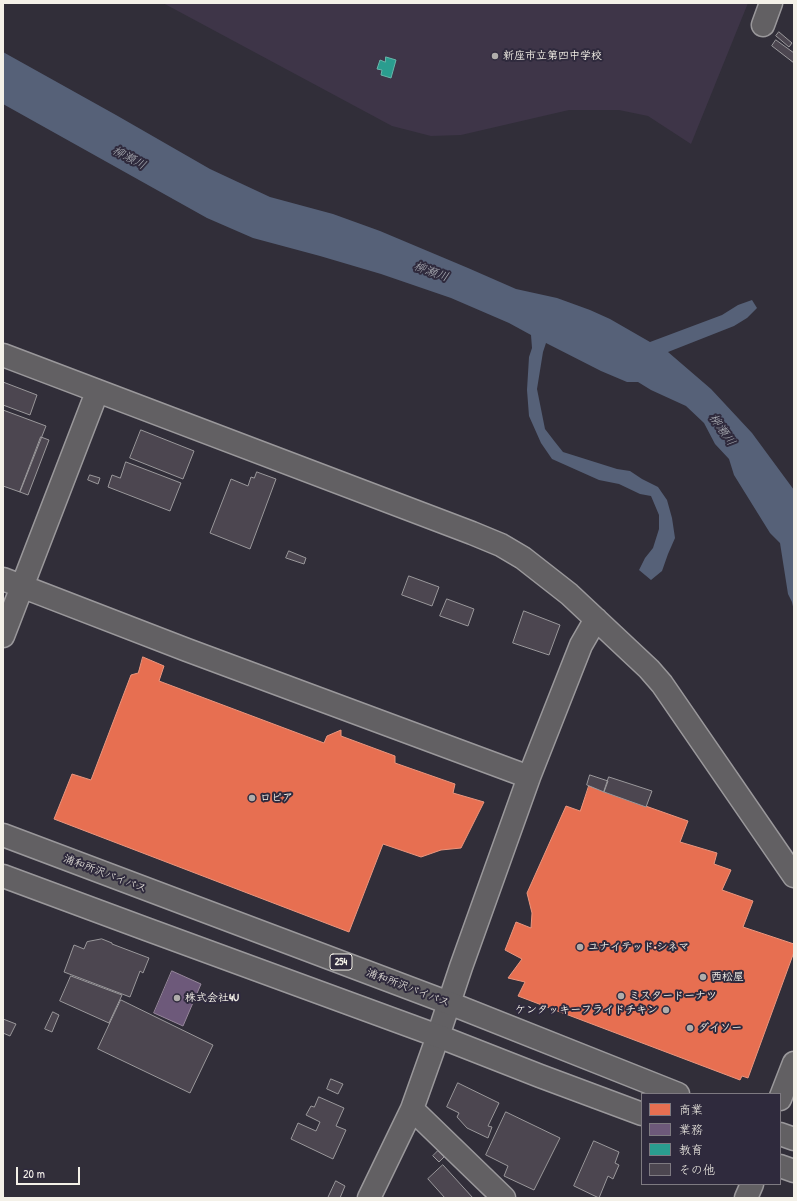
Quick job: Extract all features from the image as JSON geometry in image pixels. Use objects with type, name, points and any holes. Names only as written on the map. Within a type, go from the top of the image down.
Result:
[{"type":"main road","points":[[763,25],[771,3]]},
{"type":"main road","points":[[3,355],[501,545],[523,558],[569,594],[650,669],[662,684],[794,876]]},
{"type":"main road","points":[[3,636],[12,582],[97,392]]},
{"type":"main road","points":[[12,582],[187,650],[529,777]]},
{"type":"main road","points":[[369,1198],[412,1109],[529,777],[581,645],[596,619]]},
{"type":"main road","name":"浦和所沢バイパス","points":[[3,835],[449,1003],[675,1093]]},
{"type":"main road","points":[[3,876],[438,1036],[641,1114]]},
{"type":"main road","points":[[781,1096],[794,1063]]},
{"type":"main road","points":[[412,1109],[504,1198]]},
{"type":"main road","points":[[781,1134],[794,1139]]},
{"type":"main road","points":[[781,1166],[794,1171]]},
{"type":"main road","points":[[746,1198],[752,1185]]},
{"type":"shaded area","name":"新座市立第四中学校","points":[[163,3],[748,3],[691,144],[648,116],[619,110],[569,110],[461,135],[431,136],[392,126]]},
{"type":"water","name":"柳瀬川","points":[[3,52],[210,169],[270,197],[333,214],[380,231],[516,289],[557,298],[590,310],[610,319],[650,342],[722,315],[738,305],[752,300],[757,308],[747,318],[734,326],[668,352],[711,389],[752,433],[794,490],[794,611],[788,594],[780,543],[770,533],[734,475],[729,459],[715,444],[704,423],[686,406],[651,390],[638,382],[627,382],[601,371],[546,343],[543,352],[537,389],[545,429],[555,442],[563,452],[617,469],[630,471],[658,487],[667,500],[675,538],[662,571],[651,580],[639,570],[645,558],[653,548],[659,529],[659,515],[651,496],[640,494],[619,484],[599,480],[552,459],[541,443],[529,416],[527,390],[529,357],[532,348],[531,335],[509,323],[451,298],[381,274],[253,238],[207,218],[3,104]]},
{"type":"building: 商業","points":[[143,657],[164,666],[159,681],[324,743],[327,736],[341,730],[341,736],[395,756],[395,763],[455,784],[453,793],[484,802],[461,848],[441,850],[421,857],[383,844],[349,932],[54,819],[72,774],[91,780],[131,675],[138,673]]},
{"type":"building: 商業","points":[[589,786],[688,821],[680,842],[717,853],[714,864],[731,870],[722,890],[753,901],[743,927],[794,944],[794,952],[748,1078],[742,1076],[740,1080],[518,996],[525,982],[508,978],[522,959],[505,950],[516,922],[531,928],[532,913],[527,893],[566,806],[580,811]]},
{"type":"building: 業務","name":"株式会社4U","points":[[172,971],[201,984],[183,1026],[154,1013]]},
{"type":"building: 教育","points":[[386,57],[396,60],[391,78],[381,75],[382,70],[377,69],[380,60],[385,62]]},
{"type":"building: その他","points":[[779,32],[792,43],[789,47],[776,36]]},
{"type":"building: その他","points":[[776,40],[794,53],[794,63],[772,46]]},
{"type":"building: その他","points":[[3,382],[37,395],[30,415],[3,405]]},
{"type":"building: その他","points":[[3,410],[46,426],[20,492],[3,486]]},
{"type":"building: その他","points":[[141,430],[194,451],[183,479],[130,458]]},
{"type":"building: その他","points":[[41,437],[49,440],[28,495],[20,492]]},
{"type":"building: その他","points":[[126,462],[181,483],[170,511],[108,487],[112,475],[120,478]]},
{"type":"building: その他","points":[[257,472],[276,479],[250,549],[210,533],[231,479],[248,486],[251,477],[254,478]]},
{"type":"building: その他","points":[[90,475],[100,478],[98,484],[88,480]]},
{"type":"building: その他","points":[[289,551],[306,558],[304,564],[286,558]]},
{"type":"building: その他","points":[[409,576],[439,587],[432,606],[402,595]]},
{"type":"building: その他","points":[[447,599],[474,609],[468,626],[440,616]]},
{"type":"building: その他","points":[[524,611],[560,625],[549,655],[513,643]]},
{"type":"building: その他","points":[[590,775],[608,781],[604,792],[587,785]]},
{"type":"building: その他","points":[[609,777],[652,791],[646,807],[604,792]]},
{"type":"building: その他","points":[[102,939],[149,958],[143,973],[140,971],[130,997],[64,972],[74,945],[84,949],[87,942]]},
{"type":"building: その他","points":[[71,976],[122,995],[109,1023],[60,1001]]},
{"type":"building: その他","points":[[121,1000],[213,1045],[190,1093],[98,1049]]},
{"type":"building: その他","points":[[53,1012],[59,1015],[52,1032],[45,1029]]},
{"type":"building: その他","points":[[3,1019],[16,1024],[10,1036],[3,1033]]},
{"type":"building: その他","points":[[331,1079],[343,1084],[338,1094],[327,1089]]},
{"type":"building: その他","points":[[458,1083],[499,1103],[488,1126],[492,1127],[488,1138],[467,1128],[457,1117],[459,1113],[447,1107]]},
{"type":"building: その他","points":[[319,1097],[344,1108],[336,1126],[346,1130],[333,1159],[291,1139],[298,1123],[316,1131],[320,1122],[306,1115],[311,1106],[314,1107]]},
{"type":"building: その他","points":[[506,1112],[560,1138],[534,1190],[504,1176],[508,1166],[486,1155]]},
{"type":"building: その他","points":[[594,1141],[619,1152],[615,1163],[619,1165],[613,1179],[608,1176],[599,1198],[574,1186]]},
{"type":"building: その他","points":[[438,1151],[444,1157],[439,1162],[433,1156]]},
{"type":"building: その他","points":[[443,1165],[473,1198],[445,1198],[428,1179]]},
{"type":"building: その他","points":[[336,1181],[345,1186],[340,1198],[328,1198]]},
{"type":"place","name":"新座市立第四中学校","points":[[495,56]]},
{"type":"place","name":"ロピア","points":[[252,798]]},
{"type":"place","name":"ユナイテッド·シネマ","points":[[580,947]]},
{"type":"place","name":"西松屋","points":[[703,977]]},
{"type":"place","name":"ミスタードーナツ","points":[[621,996]]},
{"type":"place","name":"株式会社4U","points":[[177,998]]},
{"type":"place","name":"ケンタッキーフライドチキン","points":[[666,1010]]},
{"type":"place","name":"ダイソー","points":[[690,1028]]}]
